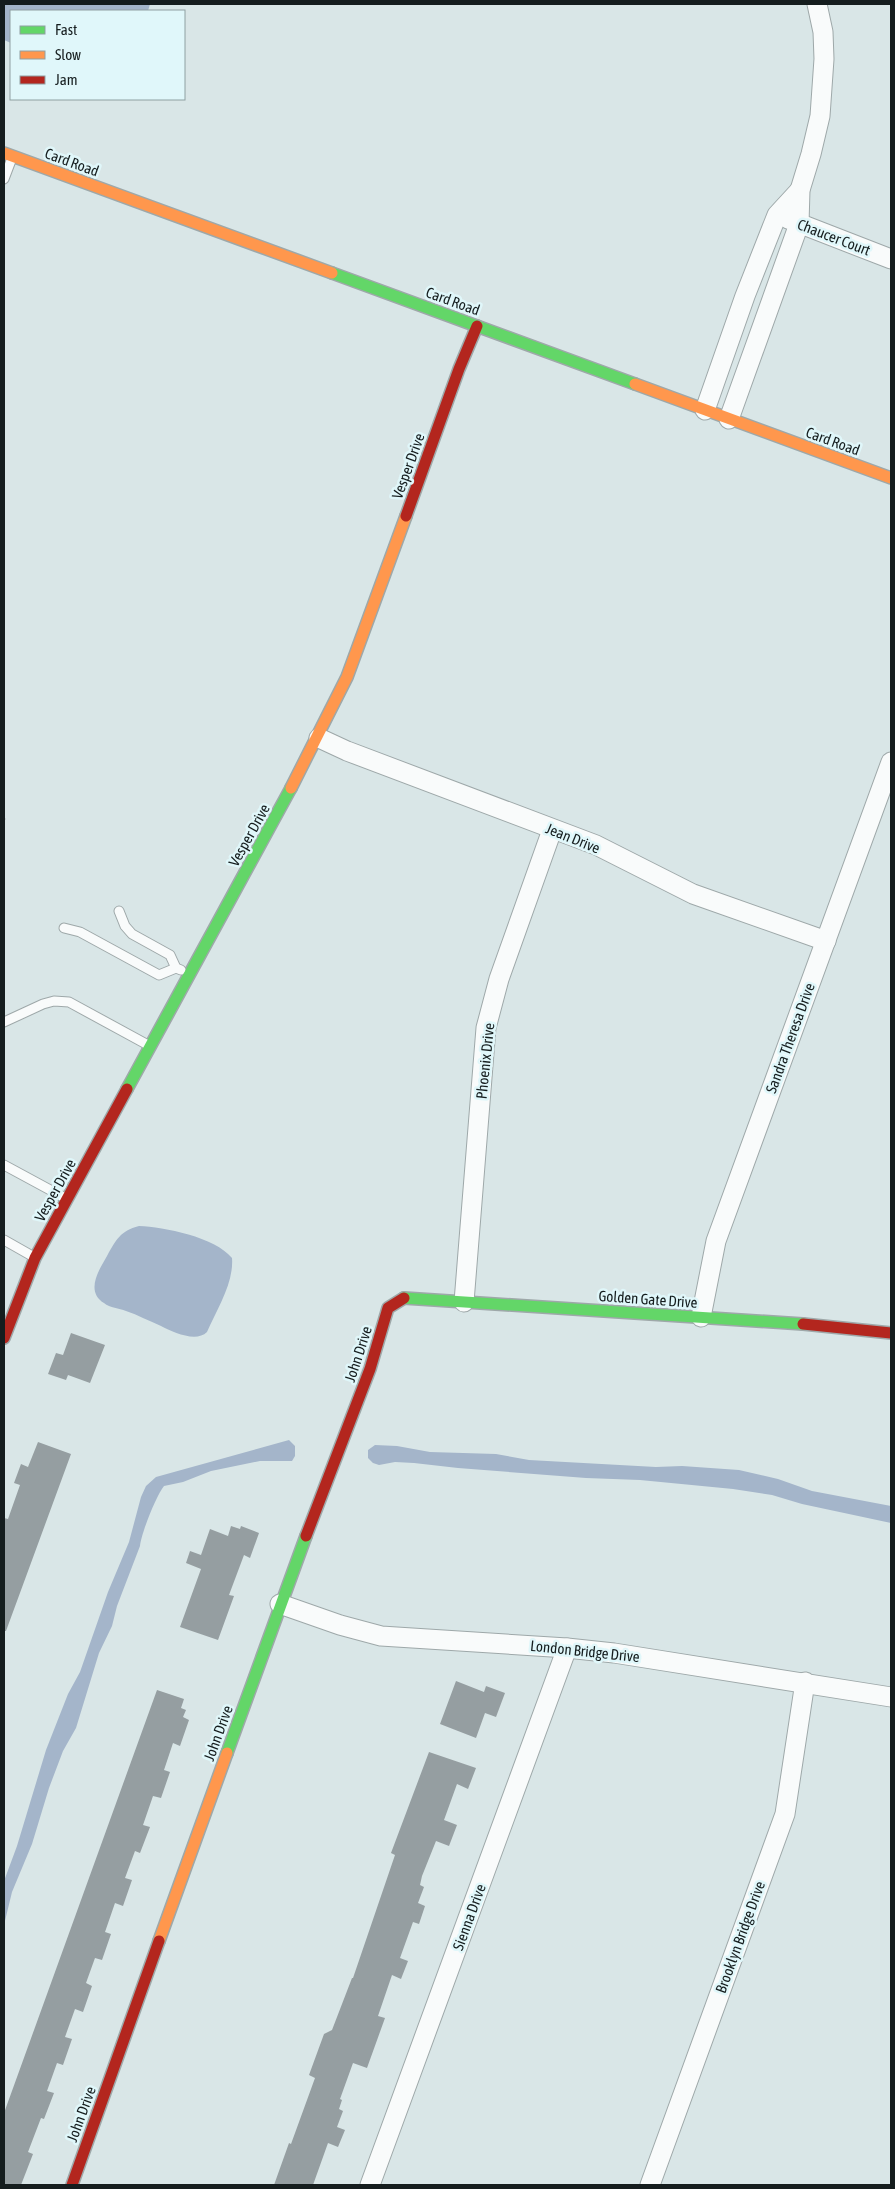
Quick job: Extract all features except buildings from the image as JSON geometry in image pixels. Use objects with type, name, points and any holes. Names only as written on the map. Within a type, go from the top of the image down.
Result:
[{"type":"street","points":[[729,419],[799,224],[800,190],[820,116],[824,59],[823,32],[817,4]]},
{"type":"street","name":"Card Road","points":[[8,154],[891,478]]},
{"type":"street","points":[[705,410],[742,304],[777,214],[800,190]]},
{"type":"street","name":"Chaucer Court","points":[[777,214],[891,259]]},
{"type":"street","points":[[742,304],[766,313]]},
{"type":"street","name":"Vesper Drive","points":[[4,1338],[35,1258],[318,738],[347,677],[456,378],[477,326]]},
{"type":"street","name":"Jean Drive","points":[[318,738],[347,752],[596,845],[693,894],[826,941]]},
{"type":"street","name":"Sandra Theresa Drive","points":[[701,1317],[716,1241],[891,762]]},
{"type":"street","name":"Phoenix Drive","points":[[464,1302],[486,1028],[500,979],[552,830]]},
{"type":"street","name":"Golden Gate Drive","points":[[402,1298],[837,1326],[891,1333]]},
{"type":"street","name":"John Drive","points":[[72,2185],[280,1604],[370,1369],[388,1308],[402,1298]]},
{"type":"street","name":"London Bridge Drive","points":[[280,1604],[340,1625],[381,1636],[568,1648],[652,1658],[891,1697]]},
{"type":"street","name":"Sienna Drive","points":[[370,2185],[568,1648]]},
{"type":"street","name":"Brooklyn Bridge Drive","points":[[650,2185],[785,1814],[805,1682]]},
{"type":"lane","points":[[4,179],[8,154]]},
{"type":"lane","points":[[119,911],[125,926],[132,934],[170,955],[176,968],[190,975]]},
{"type":"lane","points":[[64,928],[80,932],[159,975],[176,968]]},
{"type":"lane","points":[[4,1022],[43,1004],[54,1001],[69,1002],[151,1047]]},
{"type":"lane","points":[[4,1164],[67,1199]]},
{"type":"lane","points":[[4,1240],[35,1258]]},
{"type":"water","points":[[4,4],[150,4],[148,10],[10,10],[10,43],[4,40]]},
{"type":"water","points":[[139,1226],[162,1228],[188,1234],[214,1244],[232,1258],[228,1286],[207,1332],[197,1337],[184,1335],[135,1314],[109,1306],[98,1298],[94,1287],[95,1280],[113,1245],[123,1233]]},
{"type":"water","points":[[289,1440],[295,1446],[295,1456],[292,1461],[260,1461],[211,1471],[183,1482],[164,1486],[161,1491],[146,1524],[140,1546],[117,1606],[112,1626],[99,1653],[76,1728],[63,1751],[49,1788],[32,1844],[12,1892],[4,1925],[4,1881],[17,1846],[46,1750],[68,1694],[80,1672],[108,1592],[129,1542],[141,1497],[146,1486],[156,1477]]},
{"type":"water","points":[[375,1445],[397,1446],[430,1452],[496,1454],[529,1460],[739,1470],[778,1479],[812,1491],[891,1506],[891,1523],[802,1504],[772,1495],[733,1489],[414,1463],[395,1462],[379,1465],[373,1463],[368,1458],[368,1450]]},
{"type":"traffic: fast","points":[[332,273],[635,384]]},
{"type":"traffic: fast","points":[[127,1089],[291,788]]},
{"type":"traffic: fast","points":[[404,1298],[803,1324]]},
{"type":"traffic: fast","points":[[227,1753],[306,1536]]},
{"type":"traffic: slow","points":[[4,153],[332,273]]},
{"type":"traffic: slow","points":[[635,384],[891,478]]},
{"type":"traffic: slow","points":[[291,788],[347,677],[406,516]]},
{"type":"traffic: slow","points":[[159,1941],[227,1753]]},
{"type":"traffic: jam","points":[[406,516],[459,369],[477,326]]},
{"type":"traffic: jam","points":[[4,1338],[35,1258],[127,1089]]},
{"type":"traffic: jam","points":[[306,1536],[370,1369],[388,1308],[404,1298]]},
{"type":"traffic: jam","points":[[803,1324],[891,1333]]},
{"type":"traffic: jam","points":[[72,2185],[159,1941]]}]
